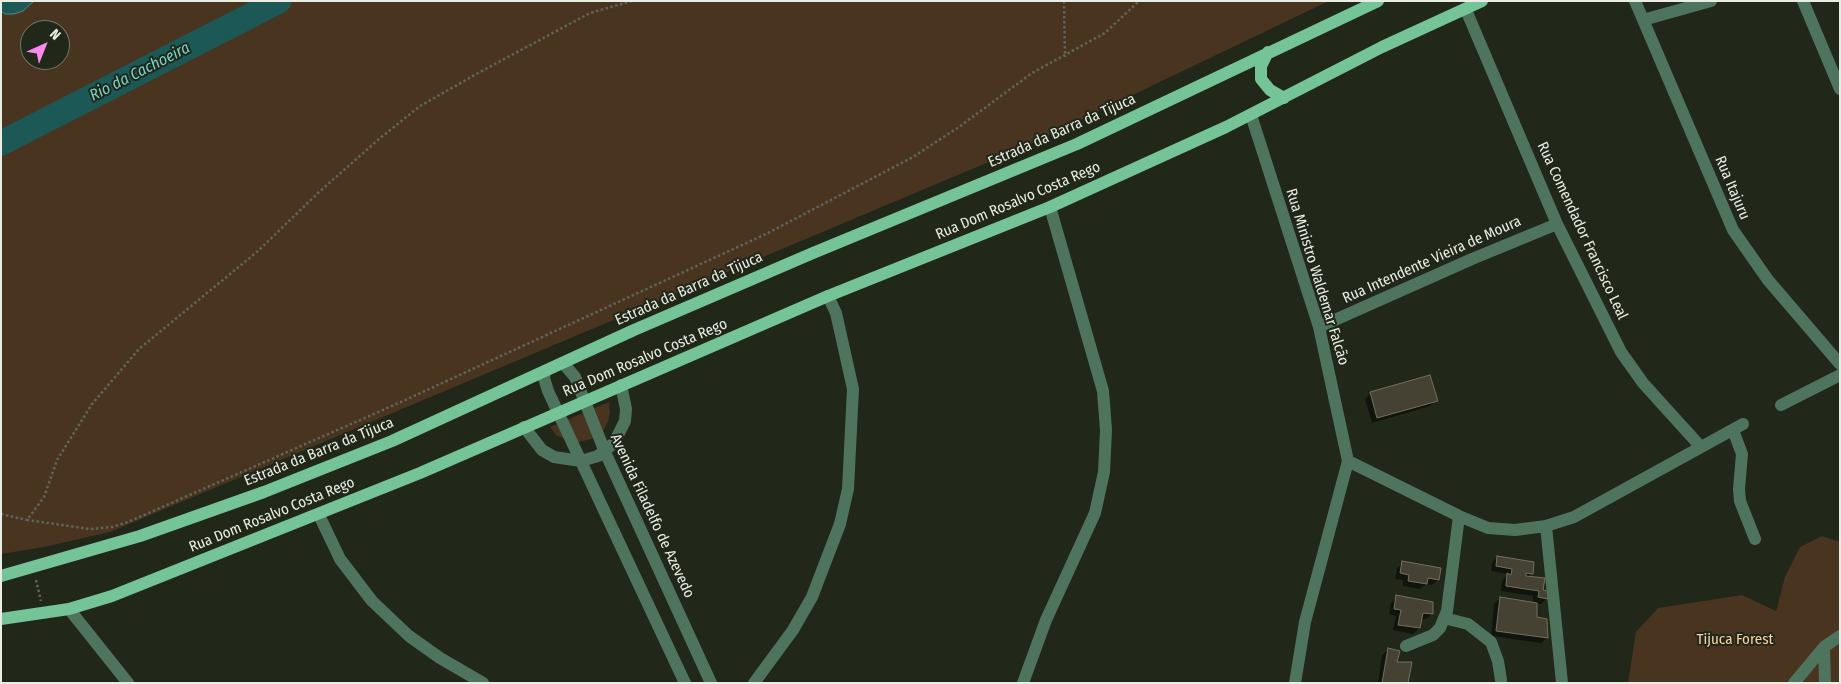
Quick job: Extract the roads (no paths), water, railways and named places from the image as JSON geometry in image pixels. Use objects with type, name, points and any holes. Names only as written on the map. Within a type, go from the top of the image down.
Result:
[{"type":"main road","name":"Estrada da Barra da Tijuca","points":[[1,576],[140,536],[264,492],[392,441],[545,371],[804,257],[1077,144],[1378,1]]},
{"type":"main road","points":[[1251,115],[1382,48],[1482,1]]},
{"type":"main road","points":[[1268,52],[1261,66],[1261,79],[1270,90],[1284,98]]},
{"type":"main road","name":"Rua Dom Rosalvo Costa Rego","points":[[1,620],[43,606],[69,609],[112,596],[319,515],[828,296],[1050,207],[1251,115]]},
{"type":"street","name":"Rua Itajuru","points":[[1635,1],[1733,230],[1768,280],[1840,364]]},
{"type":"street","points":[[1643,20],[1711,1]]},
{"type":"street","points":[[1803,1],[1840,89]]},
{"type":"street","name":"Rua Comendador Francisco Leal","points":[[1466,10],[1557,224],[1621,352],[1643,383],[1700,446]]},
{"type":"street","name":"Rua Ministro Waldemar Falcão","points":[[1251,115],[1319,327],[1348,461],[1305,622],[1295,683]]},
{"type":"street","points":[[1024,683],[1043,629],[1095,513],[1104,472],[1106,430],[1103,391],[1050,207]]},
{"type":"street","name":"Rua Intendente Vieira de Moura","points":[[1319,327],[1472,259],[1557,224]]},
{"type":"street","points":[[754,683],[793,630],[812,597],[840,524],[848,489],[852,452],[853,389],[836,313],[828,296]]},
{"type":"street","name":"Avenida Filadelfo de Azevedo","points":[[563,363],[575,377],[605,452],[711,683]]},
{"type":"street","points":[[545,371],[546,386],[685,683]]},
{"type":"street","points":[[1781,405],[1840,376]]},
{"type":"street","points":[[524,428],[542,450],[554,457],[581,461],[605,452],[617,438],[625,422],[626,409],[621,385]]},
{"type":"street","points":[[1348,461],[1459,516],[1488,528],[1515,530],[1546,526],[1574,517],[1700,446],[1738,427],[1742,454],[1739,489],[1740,501],[1754,539]]},
{"type":"street","points":[[319,515],[340,559],[372,601],[409,636],[440,658],[483,683]]},
{"type":"street","points":[[1406,646],[1433,635],[1440,628],[1447,611],[1459,516]]},
{"type":"street","points":[[1546,526],[1562,683]]},
{"type":"street","points":[[69,609],[128,683]]},
{"type":"street","points":[[1444,618],[1468,624],[1491,642],[1498,661],[1501,680]]},
{"type":"street","points":[[1794,683],[1824,647],[1840,636]]},
{"type":"street","points":[[1824,647],[1825,683]]},
{"type":"water","points":[[1,1],[34,1],[23,11],[5,14],[1,11]]},
{"type":"waterway","name":"Rio da Cachoeira","points":[[1,143],[279,1]]},
{"type":"park label","name":"Tijuca Forest","points":[[1735,640]]}]
